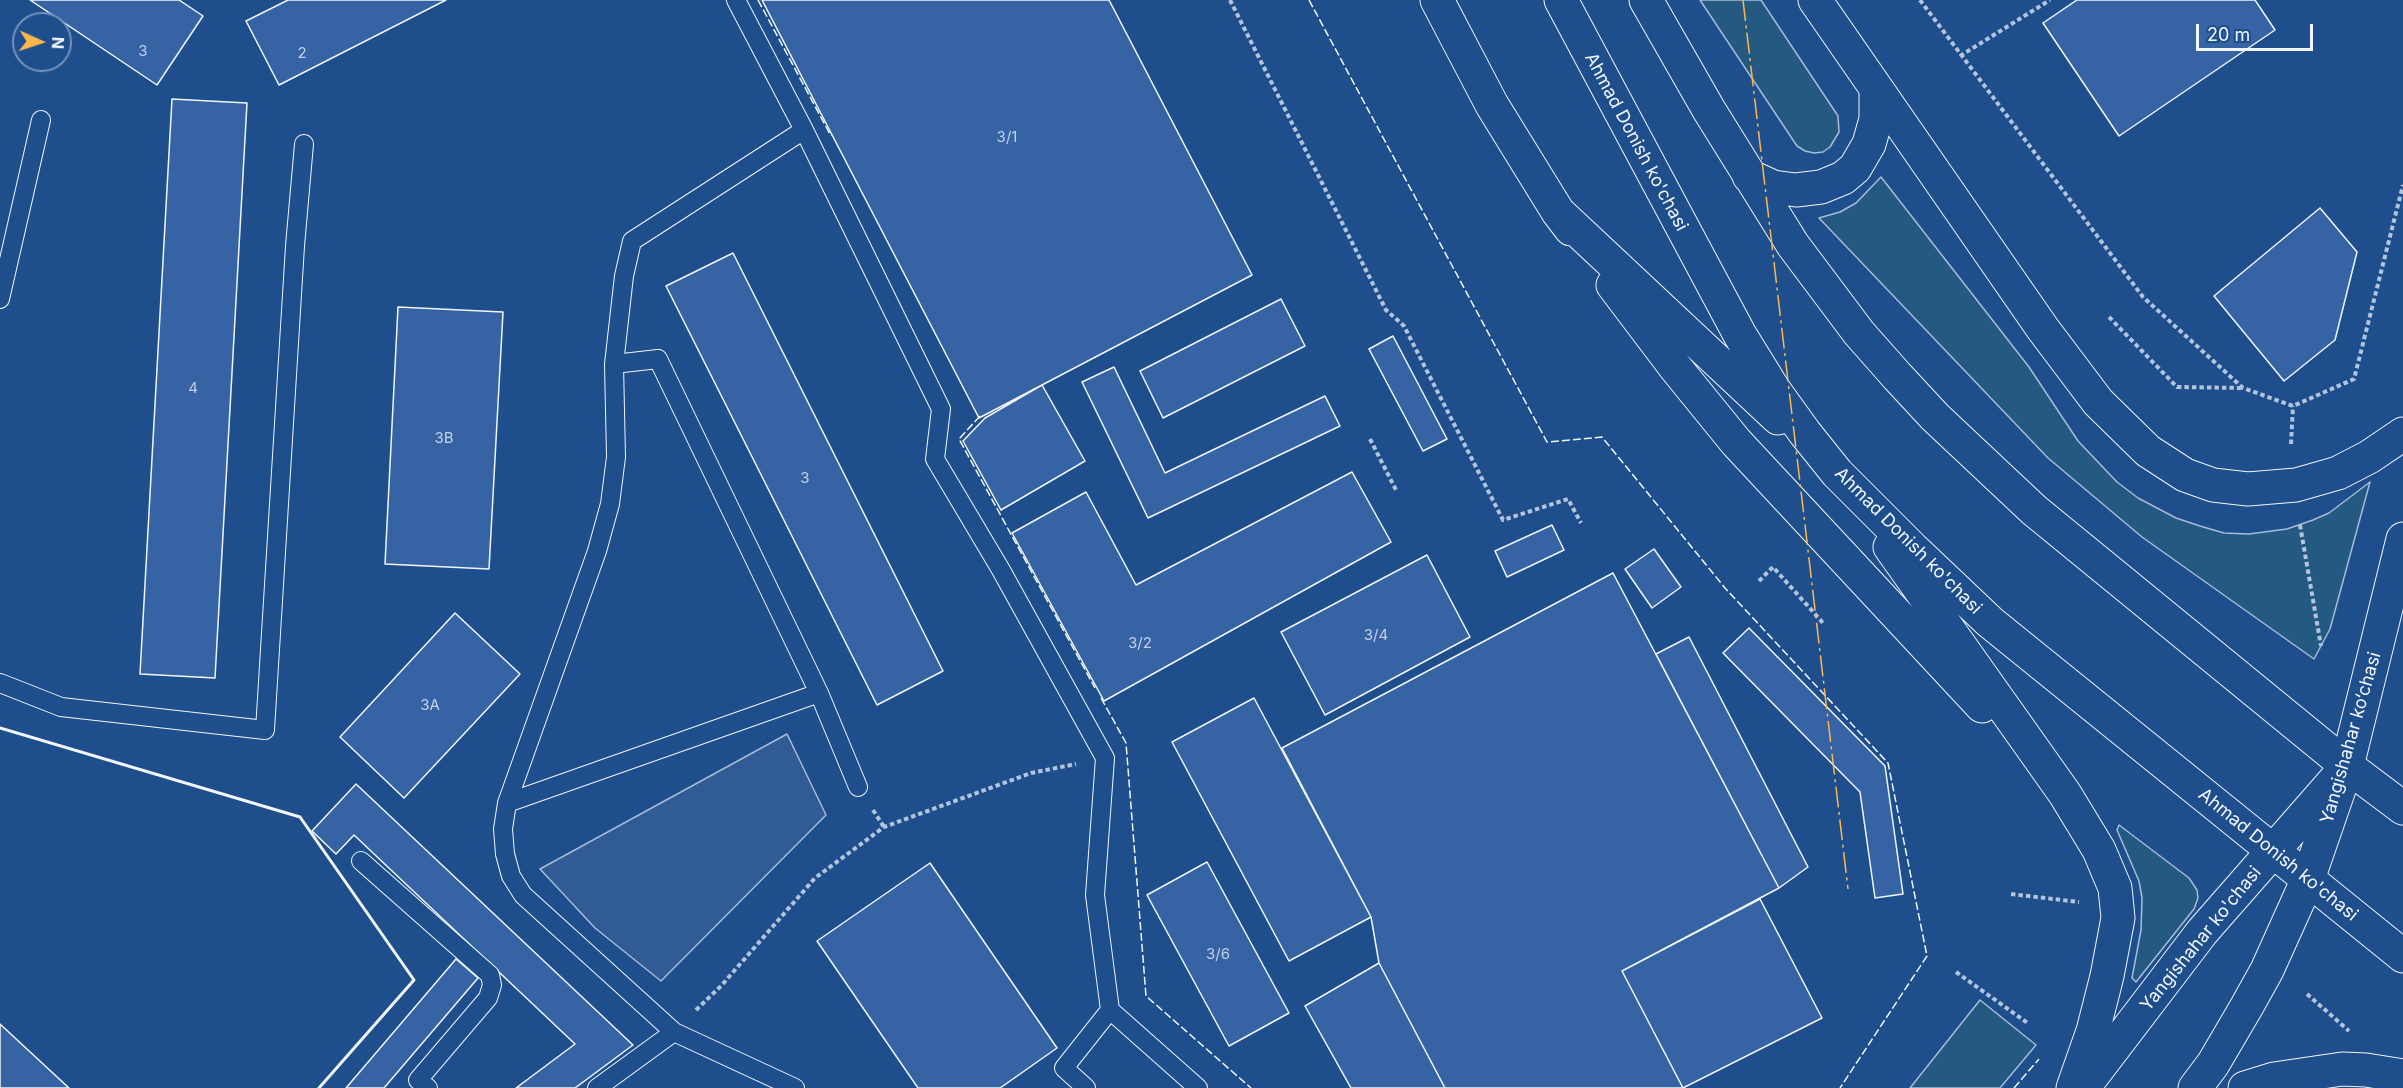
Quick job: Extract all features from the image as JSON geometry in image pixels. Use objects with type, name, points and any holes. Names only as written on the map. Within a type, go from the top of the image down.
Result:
[{"type":"main road","points":[[1437,0],[1492,105],[1558,212],[1675,367],[1736,442],[1798,511],[2066,794]]},
{"type":"main road","name":"Ahmad Donish ko'chasi","points":[[1561,0],[1740,334],[1780,399],[1837,473],[1990,622],[2403,956]]},
{"type":"main road","points":[[1646,0],[1749,176],[1793,245],[1859,333],[1935,417],[2034,510],[2347,766],[2403,808]]},
{"type":"main road","points":[[1815,0],[2043,329],[2098,402],[2122,427],[2166,464],[2185,475],[2213,485],[2248,489],[2273,488],[2317,480],[2352,467],[2403,434]]},
{"type":"main road","points":[[1749,176],[1773,187],[1796,190],[1821,187],[1843,178],[1855,168],[1869,144],[1876,119],[1876,88]]},
{"type":"main road","points":[[1558,212],[1837,473],[2066,794],[2091,835],[2111,876],[2118,909],[2108,976],[2093,1031],[2073,1088]]},
{"type":"main road","name":"Yangishahar ko‘chasi","points":[[2195,1088],[2213,1064],[2267,970],[2308,879],[2347,766],[2403,539]]},
{"type":"main road","name":"Yangishahar ko'chasi","points":[[2083,1088],[2202,932],[2347,766]]},
{"type":"main road","points":[[2245,1088],[2274,1079],[2342,1069],[2403,1076]]},
{"type":"lane","points":[[736,0],[804,130],[941,409],[935,459],[1001,570],[1104,758],[1095,895],[1110,1010],[1198,1088]]},
{"type":"lane","points":[[0,299],[41,120]]},
{"type":"lane","points":[[795,1088],[674,1032],[523,895],[511,876],[505,854],[503,828],[507,803],[597,551],[610,504],[616,458],[614,364],[624,276],[632,241],[804,130]]},
{"type":"lane","points":[[0,683],[61,707],[265,730],[295,246],[304,144]]},
{"type":"lane","points":[[614,364],[658,359],[819,693],[858,787]]},
{"type":"lane","points":[[507,803],[819,693]]},
{"type":"lane","points":[[361,861],[490,975],[492,985],[488,998],[418,1085]]},
{"type":"lane","points":[[1086,1088],[1064,1068],[1110,1010]]},
{"type":"lane","points":[[597,1088],[674,1032]]},
{"type":"path","points":[[1230,0],[1386,310],[1404,326],[1503,520],[1568,499],[1581,523]]},
{"type":"path","points":[[1920,0],[2143,297],[2243,388]]},
{"type":"path","points":[[1960,56],[2050,0]]},
{"type":"path","points":[[2109,317],[2177,387],[2243,388],[2293,406],[2354,379],[2403,185]]},
{"type":"path","points":[[2291,444],[2293,406]]},
{"type":"path","points":[[1370,439],[1396,490]]},
{"type":"path","points":[[2300,525],[2321,646]]},
{"type":"path","points":[[1759,581],[1773,567],[1823,623]]},
{"type":"path","points":[[674,1032],[721,986],[815,878],[884,827],[1031,773],[1104,758]]},
{"type":"path","points":[[2011,894],[2082,903]]},
{"type":"path","points":[[1956,972],[2029,1024]]},
{"type":"path","points":[[2307,994],[2355,1036]]},
{"type":"shaded area","points":[[1700,0],[1761,0],[1838,116],[1839,132],[1830,147],[1823,152],[1814,153],[1797,146]]},
{"type":"shaded area","points":[[1881,177],[2029,367],[2078,441],[2117,482],[2138,498],[2176,518],[2200,526],[2224,533],[2249,534],[2287,529],[2313,520],[2329,513],[2370,482],[2330,629],[2314,659],[2142,537],[2048,458],[1819,218],[1840,212],[1856,203]]},
{"type":"shaded area","points":[[787,734],[826,815],[661,981],[595,928],[540,869]]},
{"type":"shaded area","points":[[2119,825],[2189,878],[2197,890],[2198,898],[2194,909],[2136,982],[2132,978],[2141,930],[2142,898],[2139,881],[2117,830]]},
{"type":"shaded area","points":[[1980,1000],[2036,1045],[2000,1088],[1910,1088]]},
{"type":"building","points":[[30,0],[179,0],[203,16],[157,85],[72,28],[72,12],[48,12]]},
{"type":"building","points":[[288,0],[446,0],[279,85],[246,21]]},
{"type":"building","points":[[762,0],[1109,0],[1252,275],[979,418]]},
{"type":"building","points":[[2077,0],[2255,0],[2275,30],[2119,136],[2043,23]]},
{"type":"building","points":[[172,99],[247,103],[215,678],[140,674]]},
{"type":"building","points":[[2320,208],[2357,252],[2335,340],[2284,381],[2214,296]]},
{"type":"building","points":[[733,253],[943,671],[877,705],[666,286]]},
{"type":"building","points":[[1281,299],[1305,346],[1163,418],[1140,371]]},
{"type":"building","points":[[398,307],[503,312],[489,569],[385,564]]},
{"type":"building","points":[[1393,336],[1447,439],[1423,451],[1369,349]]},
{"type":"building","points":[[1114,367],[1165,473],[1325,396],[1340,426],[1148,518],[1082,382]]},
{"type":"building","points":[[1042,385],[1085,461],[1001,510],[963,441],[985,418]]},
{"type":"building","points":[[1352,472],[1391,542],[1104,701],[1012,533],[1086,492],[1136,585]]},
{"type":"building","points":[[1552,525],[1564,550],[1507,577],[1495,551]]},
{"type":"building","points":[[1654,549],[1681,587],[1652,608],[1625,569]]},
{"type":"building","points":[[1427,555],[1470,637],[1325,715],[1281,632]]},
{"type":"building","points":[[1613,573],[1779,888],[1622,971],[1683,1088],[1445,1088],[1379,963],[1371,917],[1282,748]]},
{"type":"building","points":[[455,613],[520,674],[404,798],[340,737]]},
{"type":"building","points":[[1749,628],[1885,766],[1903,894],[1875,898],[1860,792],[1723,653]]},
{"type":"building","points":[[1689,637],[1808,867],[1779,888],[1656,654]]},
{"type":"building","points":[[1254,698],[1371,917],[1289,961],[1172,742]]},
{"type":"building","points":[[356,784],[633,1045],[575,1088],[516,1088],[575,1044],[354,835],[336,854],[312,831]]},
{"type":"building","points":[[1207,862],[1289,1013],[1229,1046],[1147,895]]},
{"type":"building","points":[[930,863],[1057,1048],[1000,1088],[918,1088],[817,941]]},
{"type":"building","points":[[1760,899],[1822,1018],[1683,1088],[1622,971]]},
{"type":"building","points":[[456,959],[478,978],[384,1088],[346,1088]]},
{"type":"building","points":[[1379,963],[1445,1088],[1351,1088],[1305,1006]]},
{"type":"building","points":[[0,1024],[69,1088],[0,1088]]},
{"type":"fence","points":[[758,0],[831,136]]},
{"type":"fence","points":[[1309,0],[1547,442],[1602,437],[1725,588],[1888,763],[1927,956],[1840,1088]]},
{"type":"fence","points":[[980,416],[959,439],[1095,688]]},
{"type":"fence","points":[[1101,698],[1126,743],[1146,996],[1251,1088]]},
{"type":"fence","points":[[2014,1088],[2039,1059]]},
{"type":"wall","points":[[0,728],[300,817],[414,980],[319,1088]]},
{"type":"power","points":[[1743,0],[1848,889]]}]
